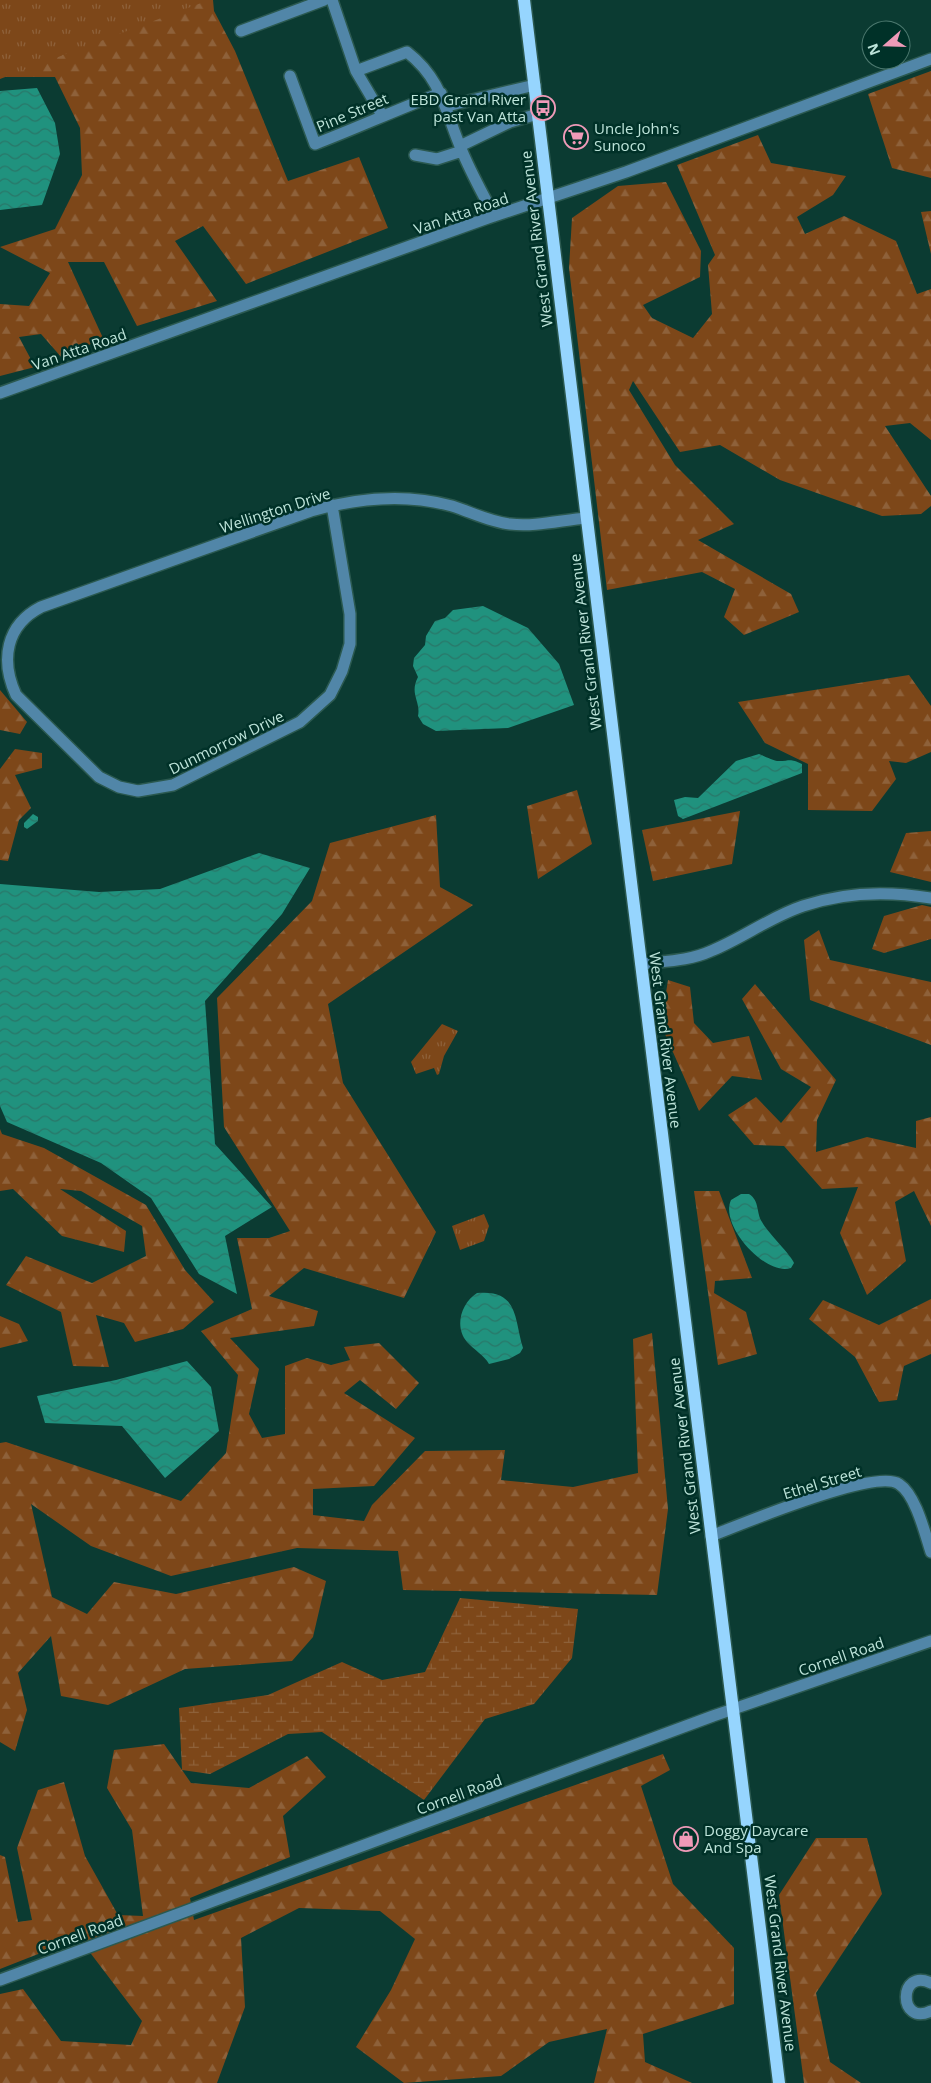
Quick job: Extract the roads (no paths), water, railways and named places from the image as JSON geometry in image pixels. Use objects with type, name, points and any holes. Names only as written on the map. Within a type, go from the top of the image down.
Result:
[{"type":"main road","name":"West Grand River Avenue","points":[[524,0],[640,964],[779,2083]]},
{"type":"street","points":[[241,31],[324,0]]},
{"type":"street","points":[[332,0],[356,71],[382,115]]},
{"type":"street","points":[[356,71],[407,52],[429,73],[447,106],[461,149],[494,216]]},
{"type":"street","name":"Van Atta Road","points":[[0,393],[494,216],[626,172],[931,59]]},
{"type":"street","name":"Pine Street","points":[[290,76],[315,144],[349,131],[382,115],[441,93]]},
{"type":"street","points":[[447,106],[535,85]]},
{"type":"street","points":[[415,155],[437,159],[461,149],[510,122],[538,114]]},
{"type":"street","name":"Wellington Drive","points":[[2,648],[16,624],[27,614],[41,607],[332,505],[381,498],[414,500],[445,505],[491,520],[516,524],[587,518]]},
{"type":"street","name":"Dunmorrow Drive","points":[[2,648],[5,673],[16,695],[99,776],[119,787],[138,791],[173,785],[300,722],[324,701],[334,688],[342,671],[350,644],[350,614],[332,505]]},
{"type":"street","points":[[640,964],[675,961],[702,955],[723,946],[764,922],[803,906],[838,898],[905,894],[931,898]]},
{"type":"street","name":"Ethel Street","points":[[711,1536],[828,1493],[860,1484],[892,1481],[904,1488],[916,1509],[931,1552]]},
{"type":"street","name":"Cornell Road","points":[[0,1980],[733,1709],[931,1641]]},
{"type":"street","points":[[931,1983],[924,1980],[915,1982],[908,1987],[905,1995],[907,2004],[912,2011],[920,2014],[931,2012]]},
{"type":"water","points":[[37,88],[55,123],[60,154],[42,205],[0,210],[0,91]]},
{"type":"water","points":[[483,606],[528,628],[559,664],[574,705],[508,728],[436,731],[423,724],[418,716],[415,688],[418,677],[413,666],[414,658],[425,645],[426,636],[435,621],[445,618],[453,610]]},
{"type":"water","points":[[759,754],[777,761],[790,760],[798,762],[802,764],[802,773],[683,819],[678,816],[674,800],[685,797],[698,798],[736,761]]},
{"type":"water","points":[[33,814],[38,817],[38,821],[27,829],[24,827],[24,823]]},
{"type":"water","points":[[259,853],[310,868],[282,914],[205,1001],[215,1144],[272,1207],[225,1236],[237,1294],[199,1274],[151,1198],[101,1163],[7,1122],[0,1106],[0,884],[99,892],[160,889]]},
{"type":"water","points":[[741,1194],[749,1194],[755,1200],[762,1222],[794,1263],[791,1268],[781,1269],[770,1265],[758,1257],[738,1235],[729,1211],[731,1200]]},
{"type":"water","points":[[477,1293],[491,1293],[501,1296],[508,1301],[516,1317],[523,1348],[520,1353],[509,1359],[489,1364],[467,1342],[461,1329],[461,1316],[471,1297]]},
{"type":"water","points":[[187,1361],[211,1387],[219,1431],[165,1478],[122,1426],[45,1423],[37,1396],[116,1380]]},
{"type":"place","name":"EBD Grand River past Van Atta","points":[[543,108]]},
{"type":"place","name":"Uncle John's Sunoco","points":[[576,137]]},
{"type":"place","name":"Doggy Daycare And Spa","points":[[686,1839]]}]
